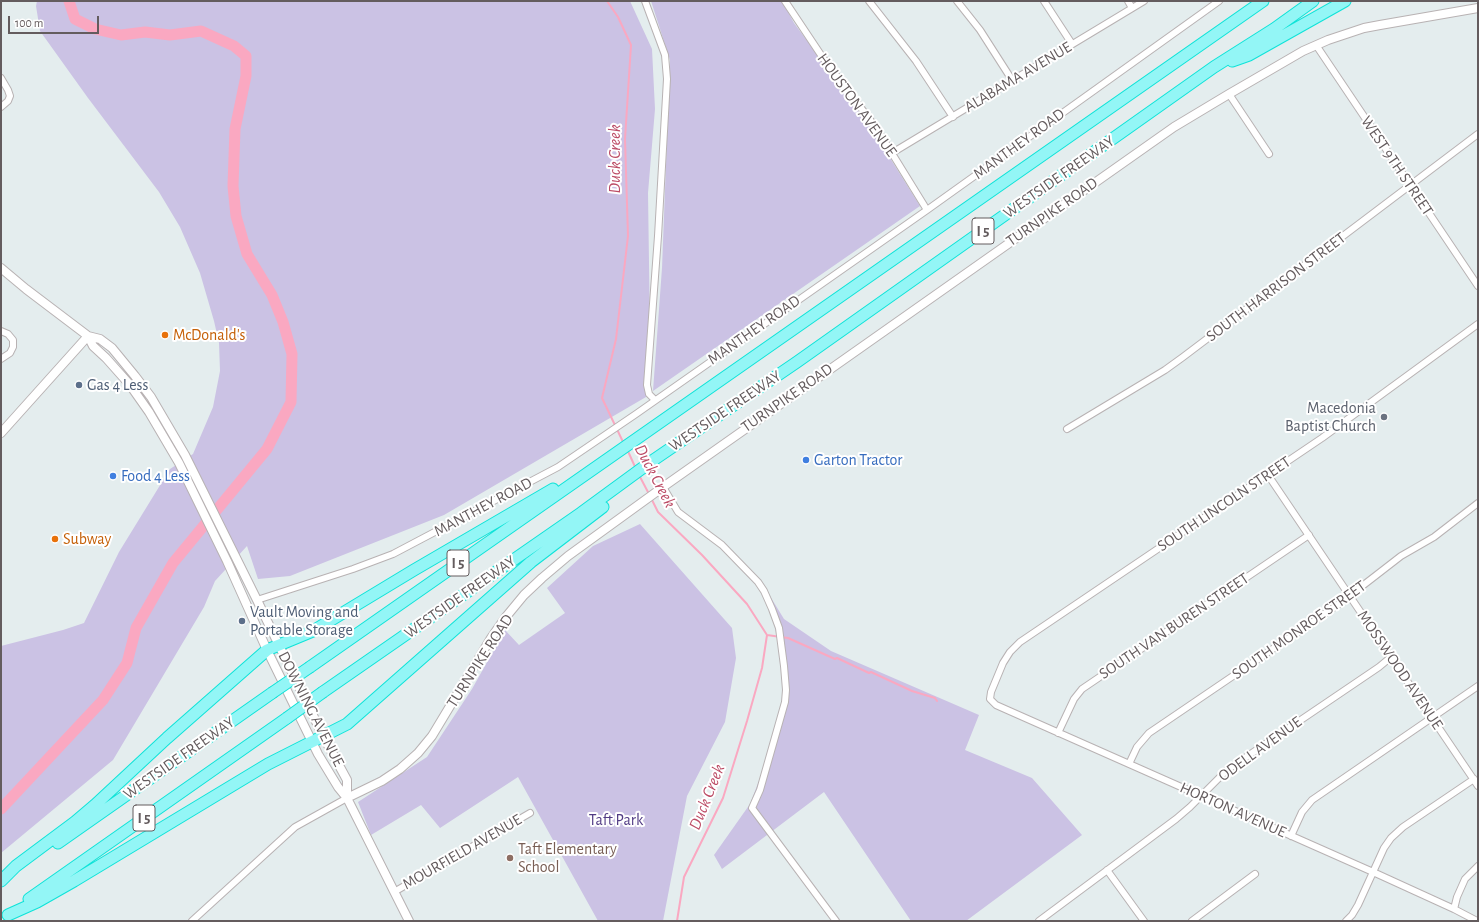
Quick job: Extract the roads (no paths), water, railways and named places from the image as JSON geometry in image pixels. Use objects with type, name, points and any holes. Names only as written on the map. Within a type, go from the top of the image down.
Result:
[{"type":"highway","points":[[1202,44],[1232,16],[1252,1]]},
{"type":"highway","name":"WESTSIDE FREEWAY","points":[[1,882],[608,460],[1263,1]]},
{"type":"highway","name":"WESTSIDE FREEWAY","points":[[4,917],[323,692],[620,486],[652,461],[797,362],[1214,67],[1274,29],[1314,1]]},
{"type":"highway","points":[[1214,67],[1249,55],[1345,1]]},
{"type":"highway","points":[[1,882],[16,866],[75,822],[267,650],[313,631],[414,570],[568,481],[581,478]]},
{"type":"highway","points":[[4,917],[37,902],[74,881],[268,764],[347,724],[531,562],[608,503],[620,486]]},
{"type":"street","points":[[645,1],[663,50],[667,79],[657,252],[647,385],[649,394],[655,400]]},
{"type":"street","name":"HOUSTON AVENUE","points":[[785,1],[823,58],[867,114],[927,210]]},
{"type":"street","points":[[869,1],[923,71],[953,117]]},
{"type":"street","points":[[957,1],[980,30],[1012,80]]},
{"type":"street","points":[[1044,1],[1072,44]]},
{"type":"street","points":[[1128,1],[1132,8]]},
{"type":"street","name":"ALABAMA AVENUE","points":[[892,153],[1144,1]]},
{"type":"street","name":"MANTHEY ROAD","points":[[257,600],[393,554],[552,470],[605,435],[927,210],[1214,2]]},
{"type":"street","name":"TURNPIKE ROAD","points":[[192,921],[295,827],[347,798],[382,781],[400,769],[418,753],[432,736],[491,638],[505,618],[542,578],[568,556],[631,509],[1174,127],[1229,94],[1303,51],[1335,37],[1364,28],[1478,8]]},
{"type":"street","name":"WEST 9TH STREET","points":[[1316,45],[1478,286]]},
{"type":"street","points":[[1,78],[10,96],[8,102],[1,106]]},
{"type":"street","points":[[1229,94],[1269,154]]},
{"type":"street","name":"SOUTH HARRISON STREET","points":[[1067,429],[1165,370],[1478,134]]},
{"type":"street","points":[[1,268],[88,336],[100,339],[112,348],[136,376],[159,410],[189,464],[257,600]]},
{"type":"street","name":"SOUTH LINCOLN STREET","points":[[990,699],[991,692],[1003,663],[1010,652],[1020,642],[1322,438],[1478,324]]},
{"type":"street","points":[[1,331],[8,334],[13,340],[13,347],[10,352],[1,359]]},
{"type":"street","points":[[1,433],[88,336]]},
{"type":"street","points":[[88,336],[93,346],[130,385],[149,412],[184,474],[227,561],[234,566],[249,593],[257,600]]},
{"type":"street","name":"MOSSWOOD AVENUE","points":[[1268,475],[1478,786]]},
{"type":"street","points":[[661,488],[678,512],[722,544],[758,582],[764,591],[777,622],[784,666],[786,690],[785,702],[760,790],[752,808],[836,921]]},
{"type":"street","name":"SOUTH MONROE STREET","points":[[1129,764],[1140,743],[1149,733],[1350,596],[1401,556],[1434,537],[1478,502]]},
{"type":"street","name":"SOUTH VAN BUREN STREET","points":[[1058,733],[1074,699],[1082,689],[1309,535]]},
{"type":"street","name":"DOWNING AVENUE","points":[[227,561],[267,650],[318,754],[338,787],[347,798],[408,921]]},
{"type":"street","name":"DOWNING AVENUE","points":[[257,600],[323,736],[347,780],[347,798]]},
{"type":"street","name":"ODELL AVENUE","points":[[1039,921],[1176,818],[1227,770],[1380,667],[1391,657]]},
{"type":"street","points":[[1291,836],[1302,812],[1312,800],[1478,686]]},
{"type":"street","name":"HORTON AVENUE","points":[[990,699],[996,705],[1373,872],[1477,921]]},
{"type":"street","points":[[1346,921],[1358,905],[1384,848],[1394,834],[1474,779]]},
{"type":"street","name":"MOURFIELD AVENUE","points":[[394,892],[530,812]]},
{"type":"street","points":[[1454,909],[1457,897],[1465,879],[1478,866]]},
{"type":"street","points":[[1107,870],[1144,921]]},
{"type":"street","points":[[1192,921],[1255,874]]},
{"type":"waterway","points":[[1,809],[103,700],[127,663],[136,628],[173,563],[267,449],[291,402],[292,354],[283,322],[272,295],[247,254],[236,216],[233,186],[235,129],[246,76],[246,56],[234,46],[201,31],[170,35],[145,32],[121,35],[95,29],[75,19],[69,1]]},
{"type":"waterway","name":"Duck Creek","points":[[607,1],[618,17],[631,45],[625,139],[628,236],[616,339],[602,398],[624,444]]},
{"type":"waterway","name":"Duck Creek","points":[[627,449],[636,469]]},
{"type":"waterway","name":"Duck Creek","points":[[639,475],[649,494]]},
{"type":"waterway","name":"Duck Creek","points":[[651,498],[658,512],[702,555],[747,604],[767,635],[762,668],[723,798],[684,877],[677,921]]},
{"type":"waterway","points":[[767,635],[788,638],[869,673],[871,672],[912,691],[935,698],[937,701]]},
{"type":"place","name":"McDonald's","points":[[165,335]]},
{"type":"place","name":"Gas 4 Less","points":[[79,385]]},
{"type":"place","name":"Macedonia Baptist Church","points":[[1384,417]]},
{"type":"place","name":"Garton Tractor","points":[[806,460]]},
{"type":"place","name":"Food 4 Less","points":[[113,476]]},
{"type":"place","name":"Subway","points":[[55,539]]},
{"type":"place","name":"Vault Moving and Portable Storage","points":[[242,621]]},
{"type":"place","name":"Taft Elementary School","points":[[510,858]]},
{"type":"park label","name":"Taft Park","points":[[616,820]]}]
